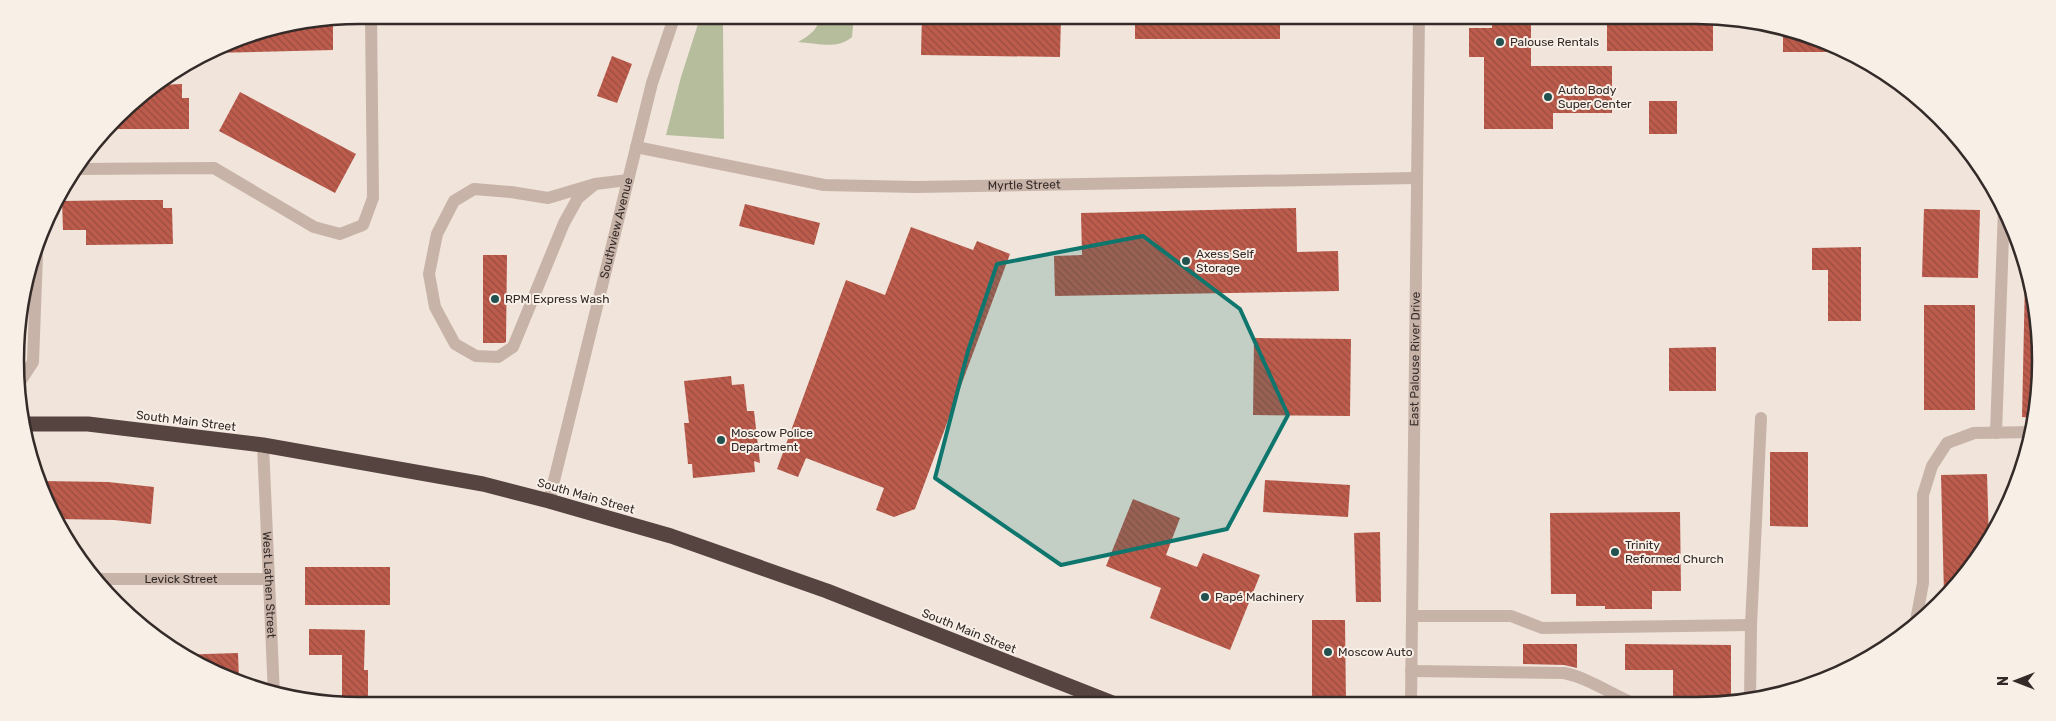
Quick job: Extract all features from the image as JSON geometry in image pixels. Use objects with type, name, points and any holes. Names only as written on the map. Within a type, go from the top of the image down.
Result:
[{"type":"highway","name":"South Main Street","points":[[30,424],[88,424],[263,445],[473,482],[549,501],[672,536],[827,591],[1097,697]]},
{"type":"street","points":[[84,169],[214,168],[314,227],[340,234],[363,225],[373,198],[371,24]]},
{"type":"street","name":"Southview Avenue","points":[[549,501],[652,83],[672,24]]},
{"type":"street","name":"East Palouse River Drive","points":[[1411,697],[1418,24]]},
{"type":"street","name":"Myrtle Street","points":[[636,147],[824,185],[916,187],[1416,178]]},
{"type":"street","points":[[595,184],[578,198],[564,223],[513,347],[498,357],[476,356],[455,344],[435,307],[429,274],[437,234],[454,201],[474,189],[548,198],[595,184],[628,180]]},
{"type":"street","points":[[1996,433],[2003,224]]},
{"type":"street","points":[[24,376],[33,362],[36,269]]},
{"type":"street","points":[[1750,692],[1751,625],[1761,418]]},
{"type":"street","points":[[1917,615],[1923,583],[1923,495],[1932,466],[1947,443],[1974,433],[2025,432]]},
{"type":"street","name":"West Lathen Street","points":[[263,445],[274,686]]},
{"type":"street","name":"Levick Street","points":[[104,579],[268,579]]},
{"type":"street","points":[[1412,616],[1511,616],[1542,628],[1751,625]]},
{"type":"street","points":[[1411,671],[1564,673],[1582,677],[1618,697]]},
{"type":"highlighted area","points":[[1143,236],[1240,309],[1288,415],[1227,529],[1061,565],[935,478],[968,351],[997,264]]},
{"type":"green space","points":[[698,24],[723,25],[724,139],[666,135],[681,77]]},
{"type":"green space","points":[[853,24],[852,37],[833,45],[798,42],[813,32],[818,25]]},
{"type":"building","points":[[922,24],[1061,24],[1060,57],[921,55]]},
{"type":"building","points":[[1135,24],[1280,24],[1280,39],[1135,39]]},
{"type":"building","name":"Auto Body Super Center","points":[[1492,24],[1531,24],[1531,66],[1612,66],[1612,113],[1553,113],[1553,129],[1484,129],[1484,57],[1469,57],[1469,28],[1492,28]]},
{"type":"building","points":[[1607,24],[1713,24],[1713,51],[1607,51]]},
{"type":"building","points":[[333,25],[333,50],[224,53],[273,35]]},
{"type":"building","points":[[1783,35],[1831,52],[1783,52]]},
{"type":"building","points":[[612,56],[632,64],[617,103],[597,96]]},
{"type":"building","points":[[182,84],[182,98],[189,98],[189,129],[116,129],[138,107],[168,85]]},
{"type":"building","points":[[240,92],[356,154],[335,193],[219,131]]},
{"type":"building","points":[[1649,101],[1677,101],[1677,134],[1649,134]]},
{"type":"building","points":[[163,200],[163,208],[172,208],[173,244],[86,245],[86,230],[63,230],[62,205],[64,201]]},
{"type":"building","points":[[745,204],[820,223],[814,245],[739,226]]},
{"type":"building","points":[[1296,208],[1297,252],[1338,251],[1339,291],[1055,296],[1054,256],[1082,255],[1081,213]]},
{"type":"building","points":[[1924,209],[1980,210],[1978,278],[1922,277]]},
{"type":"building","points":[[911,227],[973,250],[977,241],[1010,254],[915,509],[894,517],[876,510],[884,488],[806,458],[798,477],[777,469],[846,280],[885,295]]},
{"type":"building","points":[[1861,247],[1861,321],[1828,321],[1828,270],[1812,270],[1812,248]]},
{"type":"building","name":"RPM Express Wash","points":[[483,255],[507,255],[506,342],[504,343],[483,343]]},
{"type":"building","points":[[2025,290],[2032,338],[2032,383],[2027,417],[2022,417]]},
{"type":"building","points":[[1924,305],[1975,305],[1975,410],[1924,410]]},
{"type":"building","points":[[1254,338],[1351,339],[1350,416],[1253,415]]},
{"type":"building","points":[[1716,347],[1716,391],[1669,391],[1669,348]]},
{"type":"building","name":"Moscow Police Department","points":[[731,376],[732,385],[744,384],[747,411],[754,411],[760,463],[754,461],[755,472],[693,478],[692,464],[688,464],[684,423],[689,423],[684,381]]},
{"type":"building","points":[[1770,452],[1808,452],[1808,527],[1770,526]]},
{"type":"building","points":[[1987,474],[1989,526],[1963,566],[1944,589],[1941,475]]},
{"type":"building","points":[[1265,480],[1350,485],[1348,517],[1263,512]]},
{"type":"building","points":[[46,481],[108,482],[154,487],[151,524],[114,520],[64,519]]},
{"type":"building","name":"Papé Machinery","points":[[1133,499],[1180,518],[1166,555],[1197,567],[1203,553],[1260,575],[1230,650],[1150,618],[1161,588],[1106,566]]},
{"type":"building","name":"Trinity Reformed Church","points":[[1680,512],[1681,591],[1652,591],[1652,609],[1605,609],[1605,606],[1576,606],[1576,594],[1551,594],[1550,513]]},
{"type":"building","points":[[1380,532],[1381,602],[1356,602],[1354,533]]},
{"type":"building","points":[[305,567],[390,567],[390,605],[305,605]]},
{"type":"building","name":"Moscow Auto","points":[[1312,620],[1345,620],[1346,697],[1312,697]]},
{"type":"building","points":[[309,629],[365,630],[364,670],[368,670],[368,697],[342,697],[342,655],[309,655]]},
{"type":"building","points":[[1523,644],[1577,644],[1577,668],[1564,665],[1523,664]]},
{"type":"building","points":[[1625,644],[1731,645],[1731,695],[1673,697],[1673,670],[1625,670]]},
{"type":"building","points":[[238,653],[239,674],[196,654]]},
{"type":"place","name":"Palouse Rentals","points":[[1500,42]]},
{"type":"place","name":"Auto Body Super Center","points":[[1548,97]]},
{"type":"place","name":"Axess Self Storage","points":[[1186,261]]},
{"type":"place","name":"RPM Express Wash","points":[[495,299]]},
{"type":"place","name":"Moscow Police Department","points":[[721,440]]},
{"type":"place","name":"Trinity Reformed Church","points":[[1615,552]]},
{"type":"place","name":"Papé Machinery","points":[[1205,597]]},
{"type":"place","name":"Moscow Auto","points":[[1328,652]]}]
